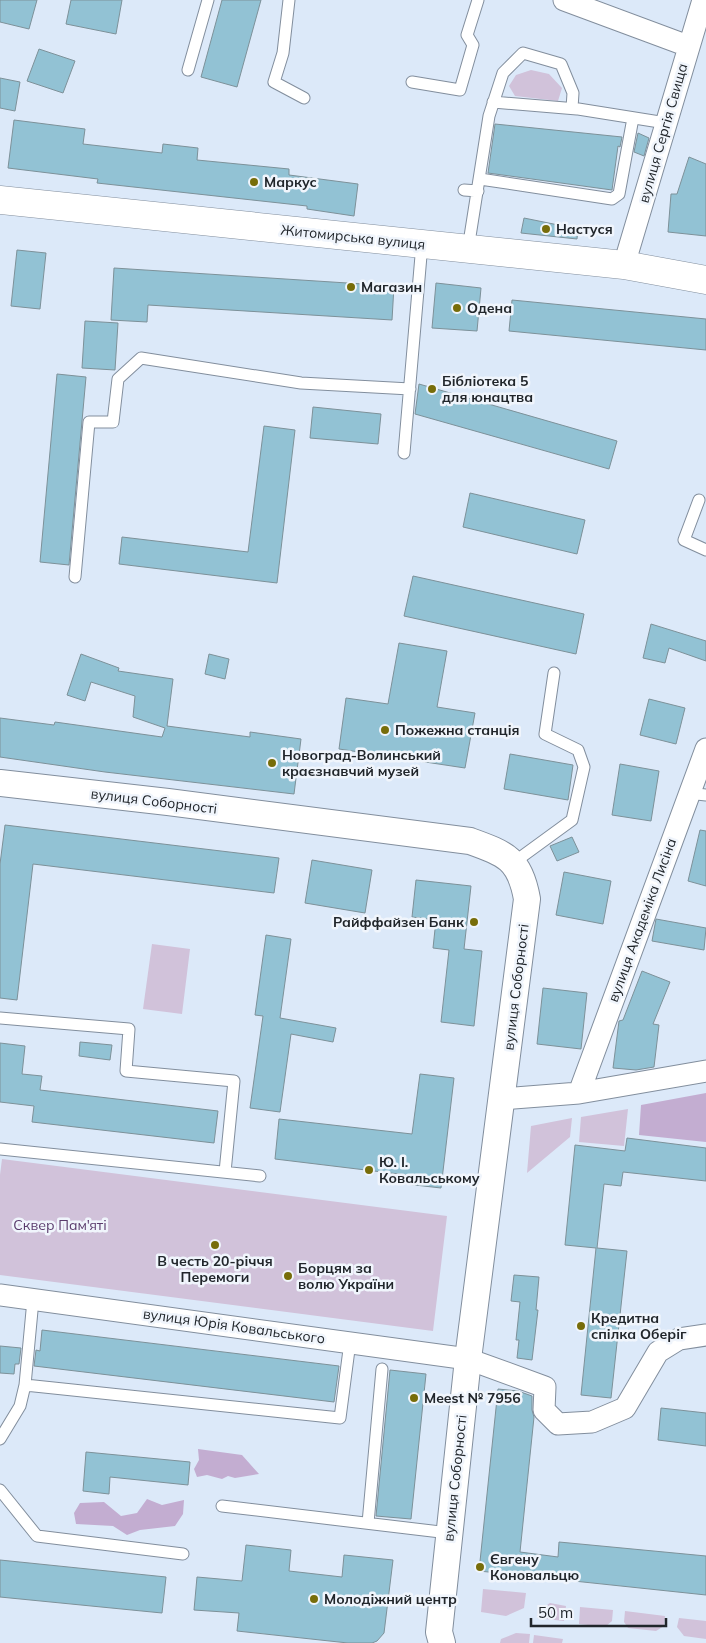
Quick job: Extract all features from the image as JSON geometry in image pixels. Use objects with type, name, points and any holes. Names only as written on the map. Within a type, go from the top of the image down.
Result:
[{"type":"main road","name":"Житомирська вулиця","points":[[0,200],[624,266],[706,280]]},
{"type":"street","points":[[564,0],[688,46]]},
{"type":"street","name":"вулиця Сергія Свища","points":[[624,266],[703,0]]},
{"type":"street","name":"вулиця Академіка Лисіна","points":[[579,1093],[697,794],[706,749]]},
{"type":"street","name":"вулиця Соборності","points":[[0,783],[168,802],[470,842],[495,851],[513,863],[523,878],[527,899],[468,1359],[438,1640]]},
{"type":"street","points":[[502,1099],[579,1093],[706,1071]]},
{"type":"street","name":"вулиця Юрія Ковальського","points":[[0,1295],[468,1359],[545,1387],[544,1410],[558,1424],[592,1422],[625,1408],[658,1352],[679,1339],[706,1335]]},
{"type":"lane","points":[[188,70],[208,0]]},
{"type":"lane","points":[[289,0],[283,53],[274,82],[304,98]]},
{"type":"lane","points":[[412,82],[460,90],[472,45],[467,35],[478,0]]},
{"type":"lane","points":[[468,249],[489,116],[503,73],[523,53],[561,64],[573,93],[572,108]]},
{"type":"lane","points":[[493,102],[572,108],[666,123]]},
{"type":"lane","points":[[464,190],[479,185],[612,199],[619,194],[633,118]]},
{"type":"lane","points":[[404,453],[422,244]]},
{"type":"lane","points":[[75,577],[89,422],[113,422],[118,379],[141,358],[301,383],[410,389]]},
{"type":"lane","points":[[699,500],[684,540],[706,550]]},
{"type":"lane","points":[[513,863],[572,820],[584,768],[578,750],[546,734],[554,673]]},
{"type":"lane","points":[[0,1018],[129,1029],[126,1071],[234,1082],[226,1172]]},
{"type":"lane","points":[[0,1149],[260,1176]]},
{"type":"lane","points":[[0,1439],[20,1406],[26,1385],[33,1300]]},
{"type":"lane","points":[[26,1385],[340,1418],[350,1342]]},
{"type":"lane","points":[[368,1523],[382,1369]]},
{"type":"lane","points":[[0,1490],[37,1536],[183,1554]]},
{"type":"lane","points":[[222,1506],[449,1533]]},
{"type":"green space","points":[[531,70],[549,74],[562,88],[558,101],[515,96],[509,86],[516,75]]},
{"type":"green space","points":[[152,944],[190,949],[182,1014],[143,1009]]},
{"type":"green space","points":[[628,1109],[624,1146],[579,1142],[581,1117]]},
{"type":"green space","points":[[572,1118],[570,1137],[527,1173],[531,1126]]},
{"type":"green space","name":"Сквер Пам'яті","points":[[2,1159],[447,1216],[433,1331],[0,1275],[0,1175]]},
{"type":"green space","points":[[483,1589],[526,1593],[524,1608],[506,1616],[481,1612]]},
{"type":"green space","points":[[550,1603],[566,1606],[564,1621],[537,1618],[538,1611]]},
{"type":"green space","points":[[580,1607],[613,1610],[612,1621],[605,1627],[579,1624]]},
{"type":"green space","points":[[625,1611],[665,1616],[664,1626],[656,1631],[628,1628],[624,1622]]},
{"type":"green space","points":[[679,1618],[706,1621],[706,1639],[684,1636],[677,1627]]},
{"type":"green space","points":[[516,1633],[530,1634],[529,1643],[500,1643],[501,1639]]},
{"type":"green space","points":[[534,1635],[563,1639],[562,1643],[533,1643]]},
{"type":"shaded area","points":[[706,1093],[706,1142],[639,1135],[641,1105]]},
{"type":"shaded area","points":[[198,1449],[242,1455],[259,1474],[235,1478],[228,1476],[222,1479],[207,1475],[197,1477],[194,1469],[199,1460]]},
{"type":"shaded area","points":[[147,1499],[162,1505],[184,1500],[183,1514],[175,1526],[140,1530],[127,1535],[113,1526],[76,1524],[74,1513],[80,1503],[104,1502],[121,1516],[137,1513]]},
{"type":"building","points":[[0,0],[37,0],[29,29],[0,22]]},
{"type":"building","points":[[71,0],[122,0],[116,34],[66,24]]},
{"type":"building","points":[[222,0],[261,0],[237,87],[201,77]]},
{"type":"building","points":[[39,49],[75,61],[63,93],[27,81]]},
{"type":"building","points":[[0,78],[20,82],[15,111],[0,108]]},
{"type":"building","points":[[14,120],[85,129],[83,144],[162,153],[163,144],[198,148],[197,160],[289,169],[289,175],[358,184],[354,216],[307,209],[307,206],[97,183],[98,179],[8,168]]},
{"type":"building","points":[[495,124],[622,137],[620,147],[618,146],[612,190],[488,173]]},
{"type":"building","points":[[638,133],[649,138],[644,156],[634,152]]},
{"type":"building","points":[[689,157],[706,164],[706,236],[668,232],[671,194],[677,194]]},
{"type":"building","points":[[524,218],[578,229],[577,239],[521,233]]},
{"type":"building","points":[[17,250],[46,253],[40,309],[11,306]]},
{"type":"building","points":[[114,268],[394,286],[392,320],[148,305],[147,322],[111,320]]},
{"type":"building","name":"Одена","points":[[436,283],[481,288],[477,331],[432,328]]},
{"type":"building","points":[[512,300],[706,319],[706,350],[509,331]]},
{"type":"building","points":[[85,321],[118,323],[115,370],[82,368]]},
{"type":"building","points":[[57,374],[86,377],[69,565],[40,562]]},
{"type":"building","points":[[419,384],[617,441],[609,469],[415,414]]},
{"type":"building","points":[[313,407],[381,414],[378,444],[310,438]]},
{"type":"building","points":[[264,426],[295,430],[277,583],[119,564],[122,537],[248,552]]},
{"type":"building","points":[[470,493],[585,520],[577,554],[463,527]]},
{"type":"building","points":[[413,576],[584,614],[576,654],[404,616]]},
{"type":"building","points":[[651,624],[706,641],[706,661],[669,648],[665,663],[643,658]]},
{"type":"building","points":[[399,643],[447,651],[437,707],[475,713],[465,768],[339,749],[346,698],[388,704]]},
{"type":"building","points":[[81,654],[119,668],[118,671],[173,679],[167,726],[250,737],[250,732],[301,739],[294,794],[105,772],[0,757],[0,718],[54,725],[55,722],[162,737],[165,728],[133,717],[135,696],[91,682],[85,701],[67,695]]},
{"type":"building","points":[[209,654],[229,659],[225,679],[205,674]]},
{"type":"building","points":[[649,699],[685,708],[676,744],[640,735]]},
{"type":"building","points":[[510,754],[573,765],[568,800],[504,789]]},
{"type":"building","points":[[620,764],[659,771],[651,821],[612,815]]},
{"type":"building","points":[[5,825],[279,858],[274,893],[33,864],[17,1000],[0,998],[0,864]]},
{"type":"building","points":[[700,830],[706,831],[706,886],[688,881]]},
{"type":"building","points":[[572,837],[579,852],[557,861],[550,846]]},
{"type":"building","points":[[312,860],[372,870],[365,913],[305,903]]},
{"type":"building","points":[[564,872],[611,881],[603,924],[556,915]]},
{"type":"building","points":[[416,880],[471,886],[464,949],[482,951],[474,1026],[441,1022],[449,950],[433,948],[436,920],[412,917]]},
{"type":"building","points":[[656,919],[706,928],[704,950],[652,941]]},
{"type":"building","points":[[266,935],[291,939],[280,1018],[336,1028],[333,1042],[291,1034],[280,1112],[250,1108],[263,1016],[255,1015]]},
{"type":"building","points":[[642,971],[670,982],[653,1024],[659,1025],[654,1067],[636,1070],[613,1068],[619,1021],[623,1020]]},
{"type":"building","points":[[543,988],[587,993],[581,1049],[537,1044]]},
{"type":"building","points":[[80,1042],[112,1045],[110,1060],[79,1056]]},
{"type":"building","points":[[0,1043],[25,1046],[22,1074],[42,1076],[40,1090],[218,1111],[214,1143],[32,1122],[34,1106],[0,1102]]},
{"type":"building","points":[[420,1074],[454,1078],[441,1188],[406,1184],[407,1175],[275,1159],[279,1119],[412,1134]]},
{"type":"building","points":[[627,1138],[706,1148],[706,1181],[623,1172],[621,1186],[604,1184],[597,1248],[627,1251],[611,1398],[581,1395],[596,1248],[565,1245],[575,1145],[625,1151]]},
{"type":"building","points":[[514,1275],[539,1277],[536,1310],[538,1310],[532,1360],[517,1358],[519,1340],[516,1340],[520,1302],[511,1301]]},
{"type":"building","points":[[42,1330],[339,1366],[334,1402],[34,1366],[36,1350],[40,1351]]},
{"type":"building","points":[[0,1346],[21,1348],[19,1364],[15,1364],[14,1374],[0,1373]]},
{"type":"building","points":[[390,1370],[426,1374],[411,1519],[376,1516]]},
{"type":"building","points":[[498,1389],[518,1391],[532,1396],[534,1417],[520,1552],[558,1557],[559,1542],[706,1556],[706,1595],[479,1571]]},
{"type":"building","points":[[661,1408],[706,1413],[706,1446],[658,1440]]},
{"type":"building","points":[[86,1452],[190,1462],[188,1485],[110,1477],[109,1494],[83,1491]]},
{"type":"building","name":"Молодіжний центр","points":[[246,1545],[291,1550],[289,1571],[342,1577],[344,1555],[393,1560],[384,1633],[377,1641],[372,1643],[348,1643],[237,1631],[239,1613],[194,1610],[197,1577],[242,1581]]},
{"type":"building","points":[[0,1560],[166,1577],[162,1613],[0,1597]]},
{"type":"place","name":"Маркус","points":[[254,182]]},
{"type":"place","name":"Настуся","points":[[546,229]]},
{"type":"place","name":"Магазин","points":[[351,287]]},
{"type":"place","name":"Одена","points":[[457,308]]},
{"type":"place","name":"Бібліотека 5 для юнацтва","points":[[432,389]]},
{"type":"place","name":"Пожежна станція","points":[[385,730]]},
{"type":"place","name":"Новоград-Волинський краєзнавчий музей","points":[[272,763]]},
{"type":"place","name":"Райффайзен Банк","points":[[474,922]]},
{"type":"place","name":"Ю. І. Ковальському","points":[[369,1170]]},
{"type":"place","name":"В честь 20-річчя Перемоги","points":[[215,1245]]},
{"type":"place","name":"Борцям за волю України","points":[[288,1276]]},
{"type":"place","name":"Кредитна спілка Оберіг","points":[[581,1326]]},
{"type":"place","name":"Meest № 7956","points":[[414,1398]]},
{"type":"place","name":"Євгену Коновальцю","points":[[480,1567]]},
{"type":"place","name":"Молодіжний центр","points":[[314,1599]]}]
